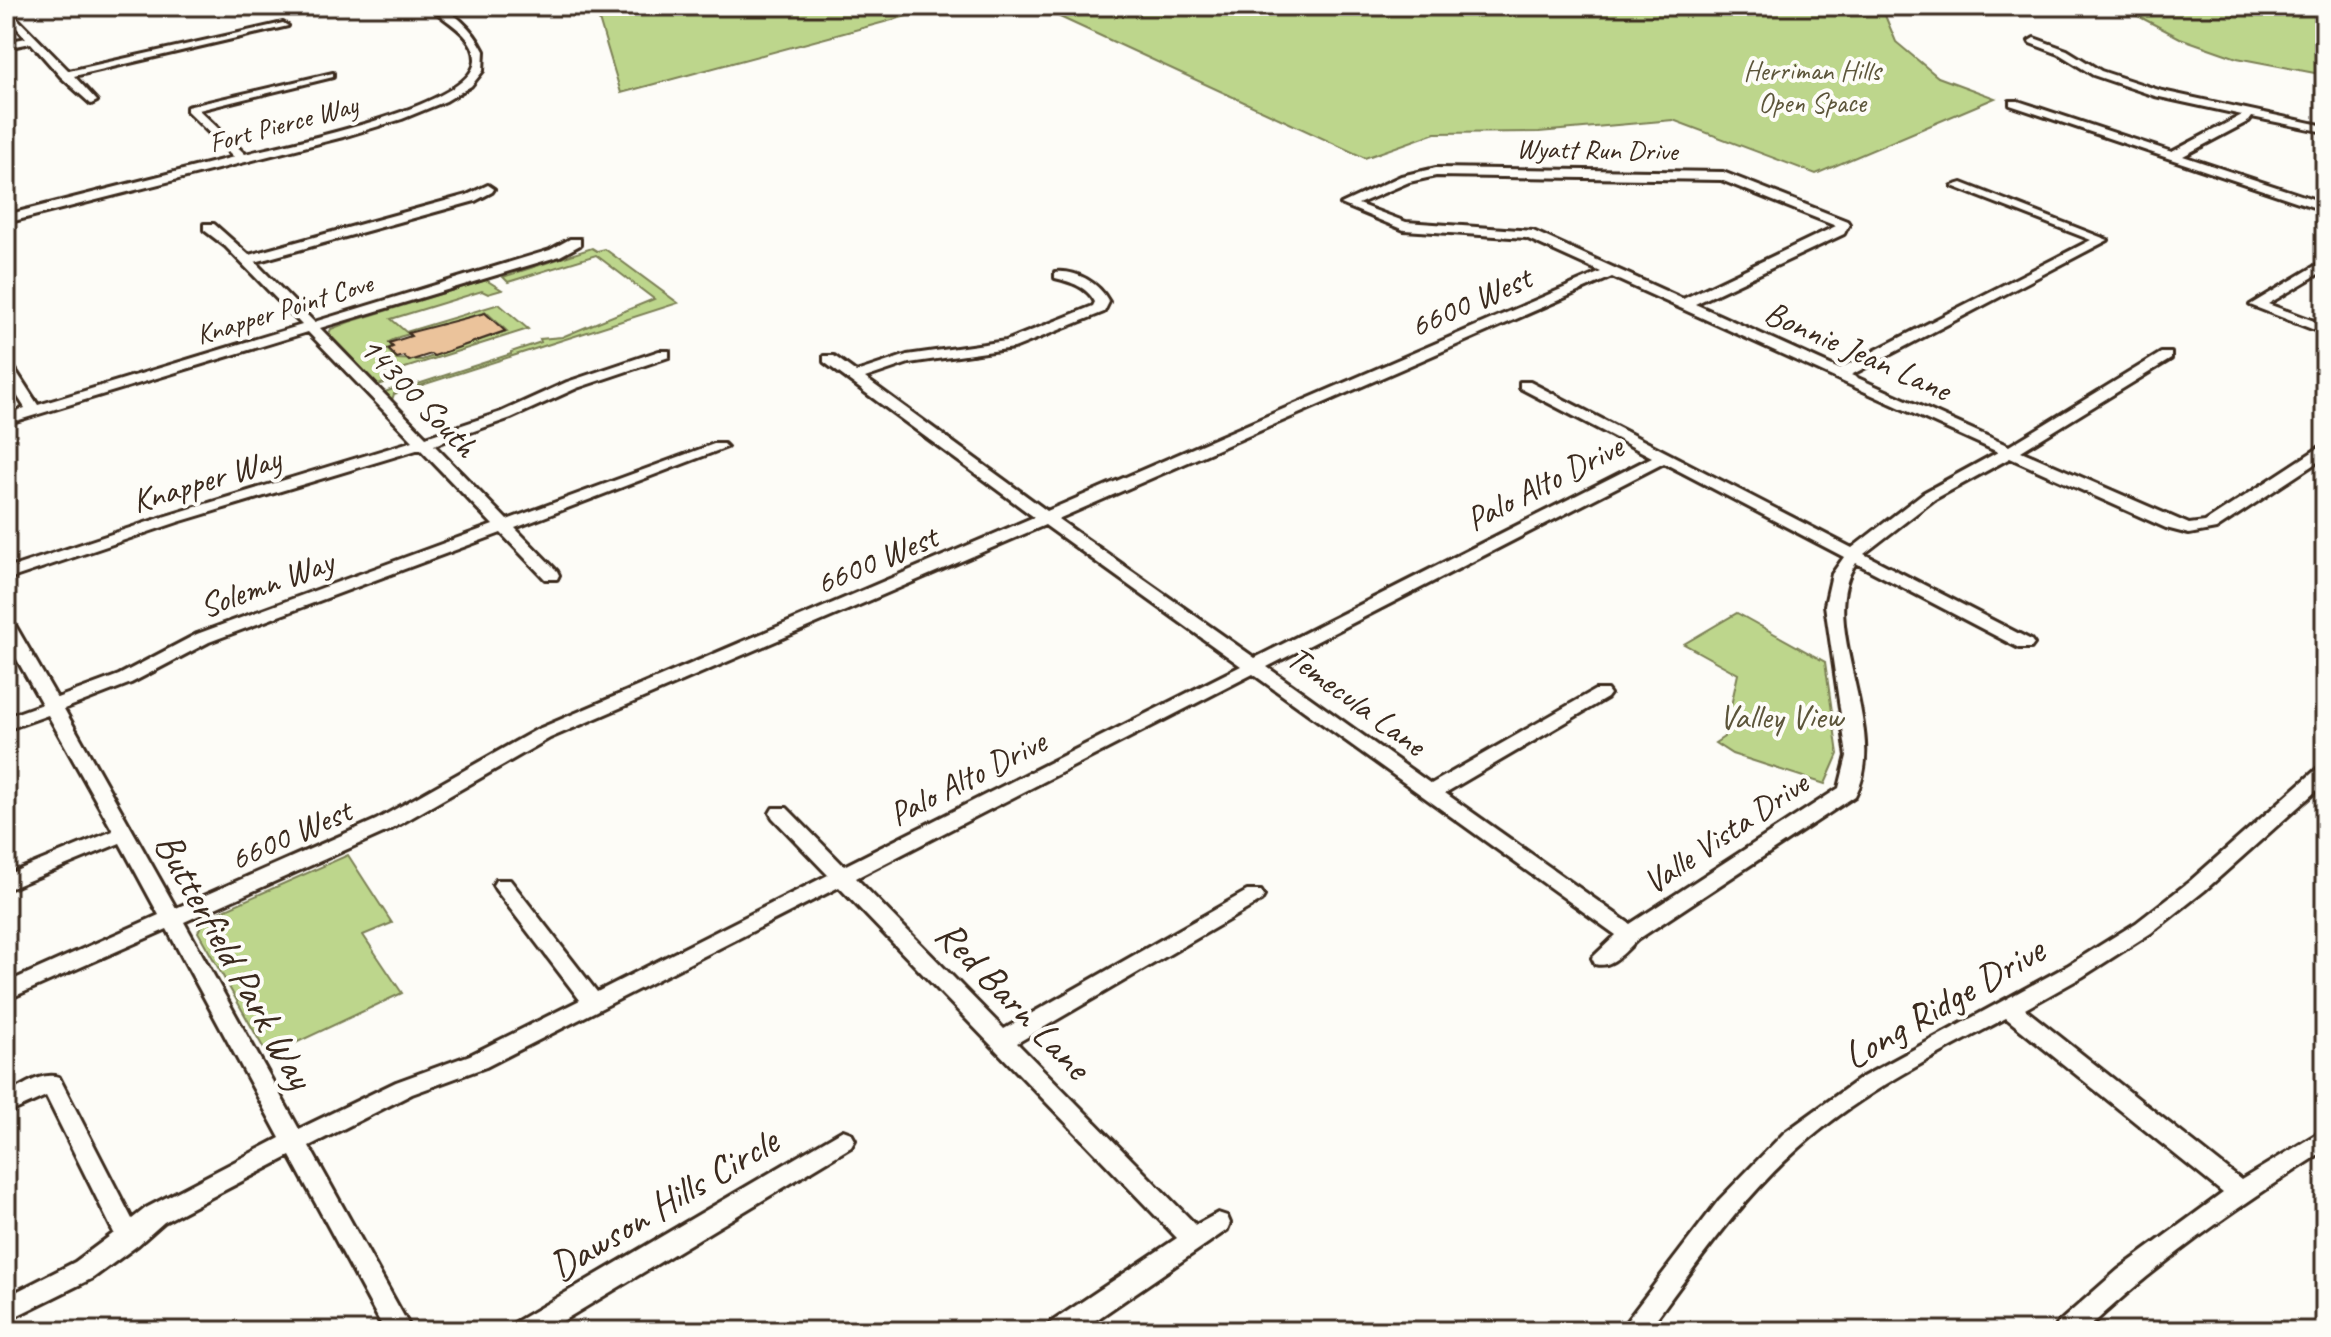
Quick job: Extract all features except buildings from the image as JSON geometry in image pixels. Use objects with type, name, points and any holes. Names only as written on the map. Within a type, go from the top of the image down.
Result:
[{"type":"street","name":"Fort Pierce Way","points":[[6,219],[388,120],[464,86],[478,71],[480,58],[476,42],[434,6]]},
{"type":"street","points":[[6,10],[91,101]]},
{"type":"street","points":[[65,75],[283,26],[276,19]]},
{"type":"street","points":[[6,45],[31,40]]},
{"type":"street","points":[[2034,41],[2063,52],[2097,73],[2159,94],[2325,129]]},
{"type":"street","points":[[242,158],[191,109],[329,75]]},
{"type":"street","points":[[2014,103],[2325,207]]},
{"type":"street","points":[[2173,156],[2245,119],[2250,112]]},
{"type":"street","name":"Wyatt Run Drive","points":[[1347,204],[1405,179],[1436,172],[1636,176],[1685,173],[1723,176],[1843,224],[1839,231],[1684,304]]},
{"type":"street","points":[[1841,374],[2102,240],[1958,186]]},
{"type":"street","points":[[247,260],[471,198],[488,189]]},
{"type":"street","name":"Bonnie Jean Lane","points":[[1347,204],[1404,226],[1528,234],[2172,525],[2189,529],[2210,526],[2325,450]]},
{"type":"street","name":"14300 South","points":[[209,227],[247,260],[551,575]]},
{"type":"street","name":"Knapper Point Cove","points":[[6,419],[555,253],[575,242]]},
{"type":"street","points":[[2325,264],[2257,305],[2325,330]]},
{"type":"street","name":"6600 West","points":[[6,992],[383,825],[543,734],[1611,272]]},
{"type":"street","points":[[854,377],[907,359],[1009,345],[1099,309],[1102,302],[1097,292],[1077,279],[1060,275]]},
{"type":"street","name":"Knapper Way","points":[[6,575],[172,519],[423,443],[506,415],[572,385],[664,354]]},
{"type":"street","name":"Valle Vista Drive","points":[[1603,958],[1630,935],[1848,791],[1857,756],[1834,605],[1840,574],[1854,554],[1929,496],[2009,452],[2166,356]]},
{"type":"street","name":"Temecula Lane","points":[[829,359],[1630,935]]},
{"type":"street","points":[[9,371],[34,410]]},
{"type":"street","points":[[1525,385],[2025,644]]},
{"type":"street","name":"Solemn Way","points":[[6,724],[125,679],[203,638],[719,447]]},
{"type":"street","name":"Palo Alto Drive","points":[[6,1310],[84,1270],[155,1215],[293,1143],[404,1088],[478,1061],[594,1003],[1664,457]]},
{"type":"street","name":"Butterfield Park Way","points":[[6,625],[173,918],[293,1143],[399,1331]]},
{"type":"street","points":[[1430,793],[1601,694]]},
{"type":"street","name":"Long Ridge Drive","points":[[1632,1331],[1714,1224],[1792,1141],[1874,1080],[2010,1009],[2129,937],[2187,892],[2325,772]]},
{"type":"street","name":"Red Barn Lane","points":[[780,813],[1193,1238]]},
{"type":"street","points":[[6,883],[124,834]]},
{"type":"street","points":[[503,885],[594,1003]]},
{"type":"street","points":[[1002,1041],[1254,896]]},
{"type":"street","points":[[2010,1009],[2239,1192]]},
{"type":"street","points":[[6,1105],[51,1083],[129,1238]]},
{"type":"street","points":[[2067,1331],[2094,1305],[2239,1192],[2325,1139]]},
{"type":"street","name":"Dawson Hills Circle","points":[[523,1331],[843,1140]]},
{"type":"street","points":[[1059,1331],[1218,1223]]},
{"type":"green space","points":[[595,6],[944,6],[621,93]]},
{"type":"green space","name":"Herriman Hills Open Space","points":[[1036,6],[1902,6],[1884,13],[1896,42],[1938,77],[1995,98],[1816,174],[1673,120],[1539,132],[1435,133],[1365,158]]},
{"type":"green space","points":[[2119,6],[2325,6],[2325,75],[2237,58],[2180,38]]},
{"type":"green space","points":[[592,248],[597,251],[605,249],[678,303],[394,394],[392,400],[385,392],[511,354],[541,342],[540,339],[562,337],[654,299],[596,255],[508,282],[503,277]]},
{"type":"green space","points":[[486,280],[502,290],[488,294],[482,291],[391,319],[406,332],[499,304],[528,329],[402,369],[389,366],[390,359],[387,357],[385,376],[393,374],[394,380],[378,385],[329,334],[331,329]],"holes":[[[486,312],[507,331],[422,360],[396,359],[387,349],[392,347],[389,342],[399,337]]]},
{"type":"green space","name":"Valley View","points":[[1737,613],[1825,662],[1838,754],[1825,784],[1732,754],[1715,743],[1724,737],[1738,674],[1684,644]]},
{"type":"green space","points":[[348,855],[392,923],[363,935],[402,993],[268,1056],[198,932],[202,923],[217,913]]}]
